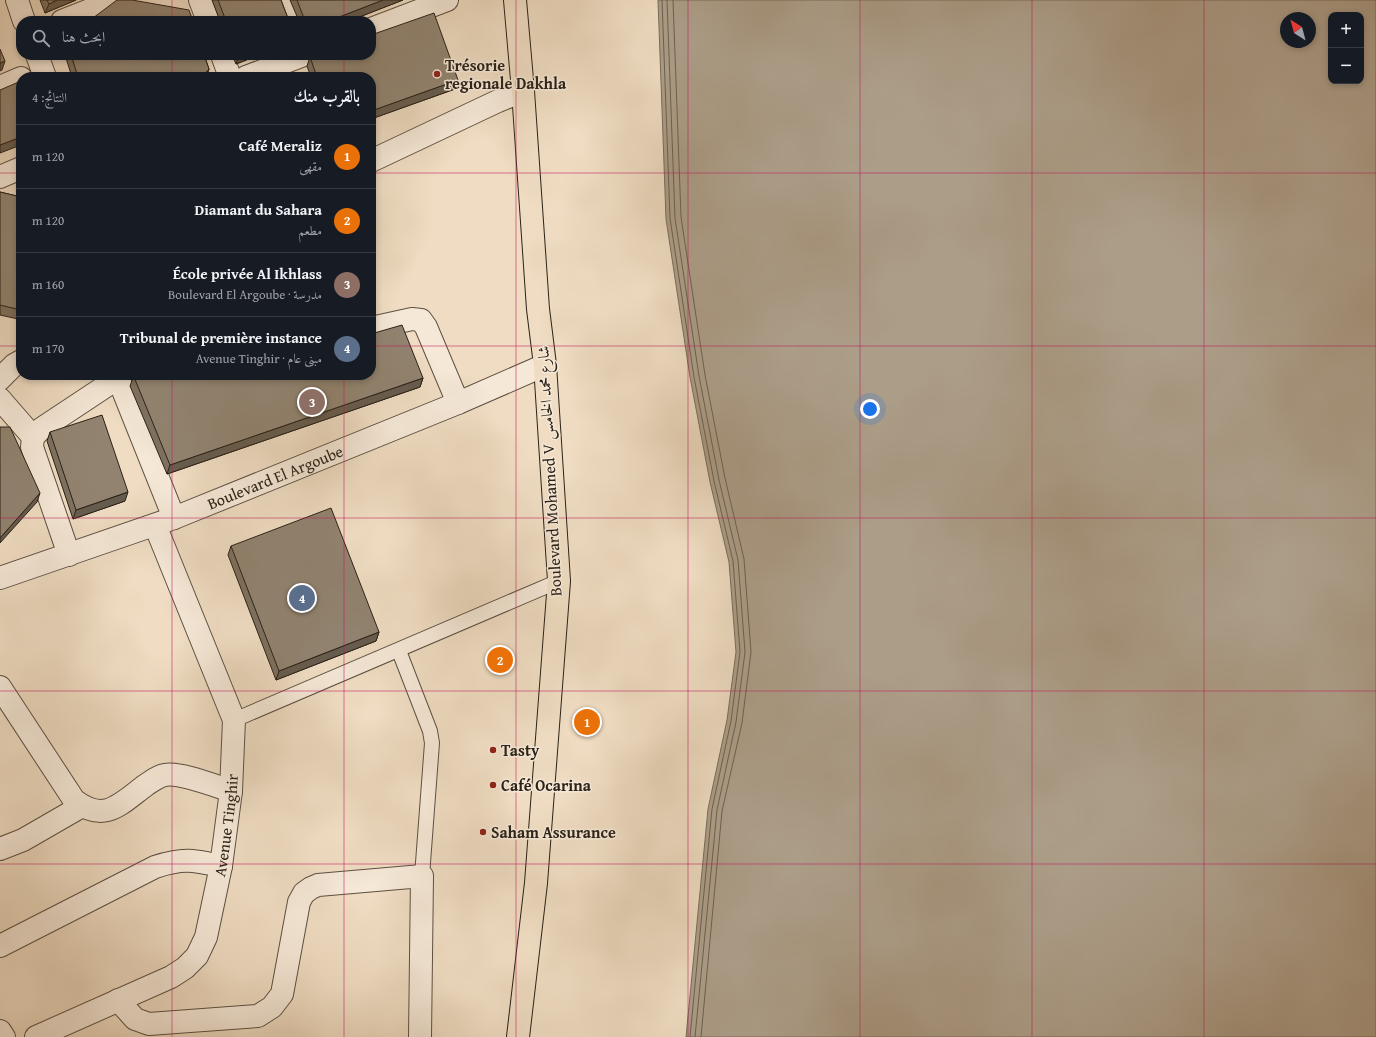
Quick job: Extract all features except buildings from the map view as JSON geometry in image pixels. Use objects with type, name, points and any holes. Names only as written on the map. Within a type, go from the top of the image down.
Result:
[{"type":"main road","name":"Boulevard Mohamed V شارع محمد الخامس","points":[[515,0],[523,91],[538,309],[545,365],[559,581],[536,883],[518,1037]]},
{"type":"street","points":[[17,0],[22,16]]},
{"type":"street","points":[[75,16],[115,0]]},
{"type":"street","points":[[200,0],[206,16]]},
{"type":"street","points":[[283,0],[290,16]]},
{"type":"street","points":[[376,27],[440,1]]},
{"type":"street","points":[[224,60],[228,72]]},
{"type":"street","points":[[266,72],[295,65]]},
{"type":"street","points":[[0,87],[16,80]]},
{"type":"street","points":[[376,159],[498,101],[523,91]]},
{"type":"street","points":[[0,177],[16,170]]},
{"type":"street","points":[[376,327],[412,319],[421,320],[426,327],[458,403]]},
{"type":"street","points":[[0,379],[16,364]]},
{"type":"street","name":"Boulevard El Argoube","points":[[0,578],[165,522],[458,403],[545,365]]},
{"type":"street","points":[[69,555],[32,447],[33,437],[115,380]]},
{"type":"street","name":"Avenue Tinghir","points":[[36,1037],[171,977],[185,968],[197,956],[206,937],[221,866],[231,791],[234,720],[165,522],[120,380]]},
{"type":"street","points":[[0,399],[33,437]]},
{"type":"street","points":[[0,687],[74,800],[82,806],[98,812],[106,812],[155,779],[165,775],[178,775],[231,791]]},
{"type":"street","points":[[0,849],[23,840],[82,806]]},
{"type":"street","points":[[0,946],[155,867],[182,860],[194,860],[221,866]]},
{"type":"street","points":[[118,1000],[135,1019],[149,1024],[258,1016],[272,1007],[282,994],[294,920],[299,902],[304,893],[318,885],[422,876],[420,1037]]},
{"type":"street","points":[[0,1030],[4,1037]]},
{"type":"lane","points":[[234,720],[399,651],[559,581]]},
{"type":"lane","points":[[399,651],[430,731],[432,743],[422,876]]},
{"type":"water","points":[[658,0],[1376,0],[1376,1037],[686,1037],[708,809],[727,720],[736,652],[729,562],[710,482],[690,377],[666,219]]},
{"type":"place","name":"Trésorie regionale Dakhla","points":[[437,74]]},
{"type":"place","name":"École privée Al Ikhlass","points":[[312,402]]},
{"type":"place","name":"Tribunal de première instance","points":[[302,598]]},
{"type":"place","name":"Diamant du Sahara","points":[[500,660]]},
{"type":"place","name":"Café Meraliz","points":[[587,722]]},
{"type":"place","name":"Tasty","points":[[493,750]]},
{"type":"place","name":"Café Ocarina","points":[[493,785]]},
{"type":"place","name":"Saham Assurance","points":[[483,832]]}]
